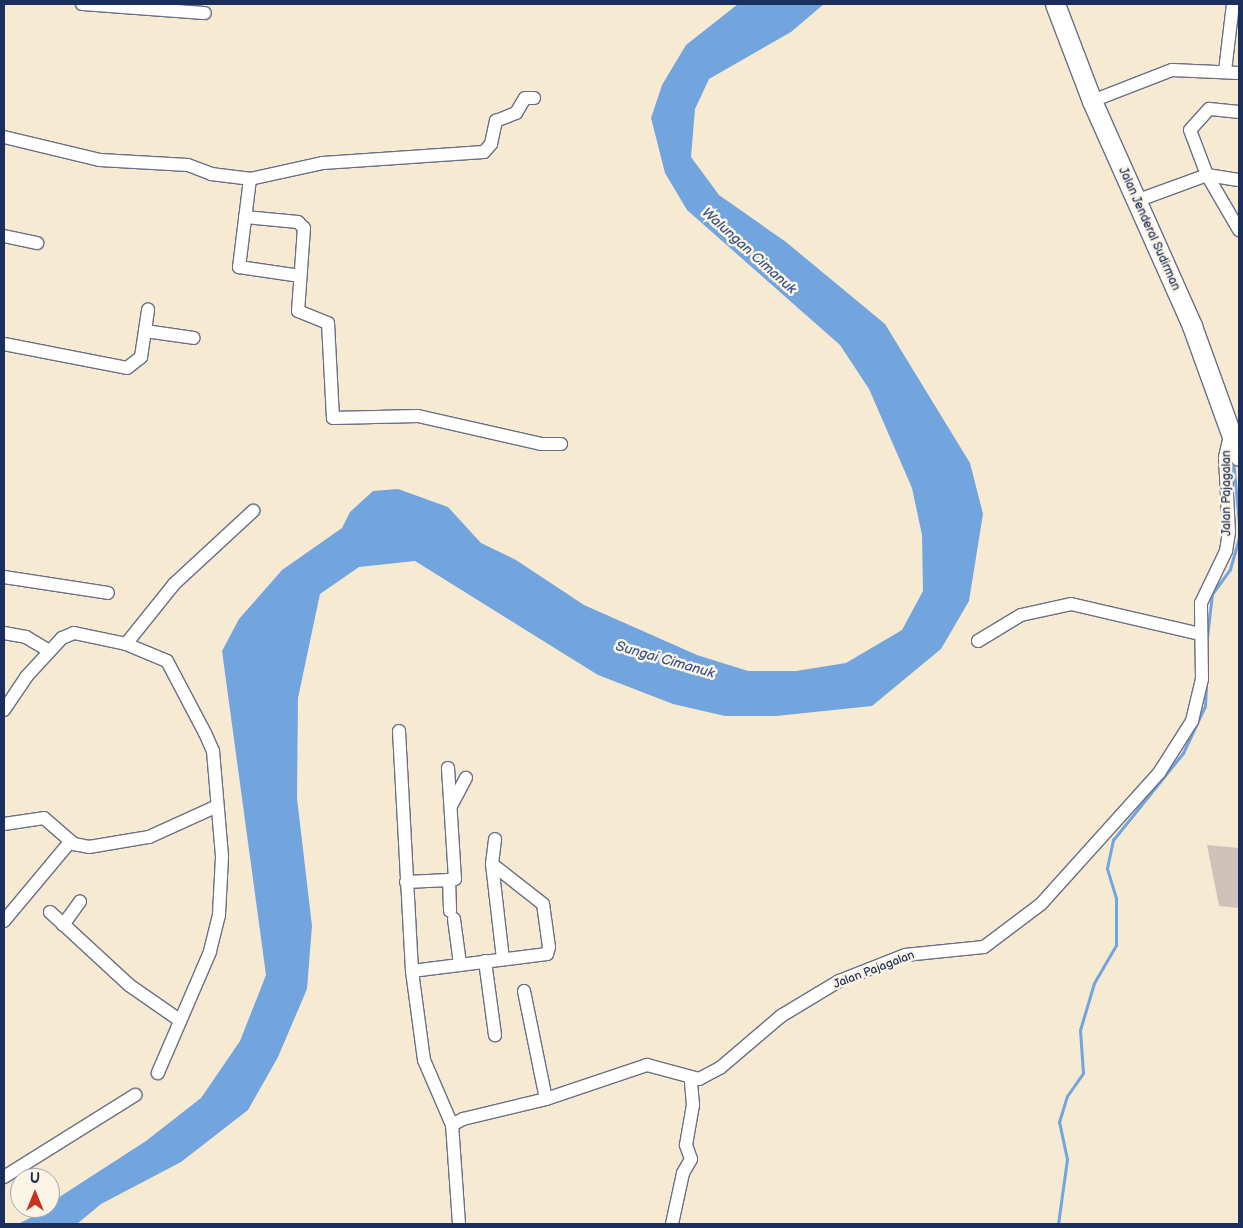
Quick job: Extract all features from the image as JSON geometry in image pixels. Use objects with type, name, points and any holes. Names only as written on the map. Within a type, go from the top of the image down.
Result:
[{"type":"main road","name":"Jalan Jenderal Sudirman","points":[[1055,4],[1092,101],[1192,326],[1239,456]]},
{"type":"street","points":[[82,4],[204,13]]},
{"type":"street","points":[[1225,71],[1235,8]]},
{"type":"street","points":[[1092,101],[1172,70],[1239,73]]},
{"type":"street","points":[[4,137],[100,160],[188,165],[211,174],[250,179],[323,163],[484,152],[492,144],[496,121],[516,112],[525,98],[534,98]]},
{"type":"street","points":[[1239,112],[1209,109],[1191,128],[1207,175],[1239,230]]},
{"type":"street","points":[[1136,201],[1207,175],[1239,180]]},
{"type":"street","points":[[250,179],[239,267],[300,276]]},
{"type":"street","points":[[245,217],[302,225],[298,311],[328,323],[333,418],[418,416],[541,444],[561,444]]},
{"type":"street","points":[[4,236],[37,243]]},
{"type":"street","points":[[4,344],[127,368],[141,357],[148,310]]},
{"type":"street","points":[[145,331],[194,338]]},
{"type":"street","name":"Jalan Pajagalan","points":[[691,1080],[720,1068],[781,1016],[839,981],[905,955],[984,947],[1024,919],[1177,751],[1200,692],[1201,604],[1226,551],[1229,532],[1226,457],[1230,435]]},
{"type":"street","points":[[126,644],[174,584],[253,511]]},
{"type":"street","points":[[4,577],[108,593]]},
{"type":"street","points":[[978,641],[1021,615],[1071,604],[1200,634]]},
{"type":"street","points":[[4,633],[26,637],[49,651]]},
{"type":"street","points":[[4,710],[49,651],[74,633],[126,644],[173,667],[187,706],[213,751],[215,807],[222,857],[215,936],[178,1019],[158,1073]]},
{"type":"street","points":[[399,731],[412,971],[424,1060],[452,1125],[459,1224]]},
{"type":"street","points":[[406,882],[455,879],[448,768]]},
{"type":"street","points":[[451,806],[466,778]]},
{"type":"street","points":[[4,824],[44,818],[71,841],[89,848],[124,843],[203,815],[215,807]]},
{"type":"street","points":[[495,839],[492,864],[503,959]]},
{"type":"street","points":[[4,921],[71,841]]},
{"type":"street","points":[[412,971],[547,954],[548,939],[543,904],[492,864]]},
{"type":"street","points":[[449,880],[452,915],[460,964]]},
{"type":"street","points":[[64,925],[80,902]]},
{"type":"street","points":[[50,912],[129,985],[178,1019]]},
{"type":"street","points":[[485,961],[495,1035]]},
{"type":"street","points":[[524,991],[546,1099]]},
{"type":"street","points":[[452,1125],[474,1115],[546,1099],[647,1065],[669,1068],[691,1080],[693,1105],[686,1145],[691,1159],[683,1173],[672,1224]]},
{"type":"street","points":[[4,1177],[135,1095]]},
{"type":"shaded area","points":[[1207,845],[1239,848],[1239,908],[1219,906]]},
{"type":"water","points":[[738,4],[824,4],[791,32],[709,79],[695,109],[691,157],[719,195],[786,242],[885,324],[970,463],[983,514],[969,601],[941,649],[872,706],[776,716],[725,716],[673,704],[598,675],[415,561],[359,567],[320,594],[298,698],[297,798],[312,926],[307,989],[278,1057],[248,1110],[181,1162],[101,1204],[77,1224],[18,1224],[30,1218],[60,1218],[60,1197],[146,1141],[201,1098],[240,1041],[266,975],[222,651],[239,619],[282,570],[342,528],[350,512],[373,491],[398,489],[448,507],[481,543],[516,560],[584,605],[697,655],[748,671],[796,671],[846,663],[902,630],[923,591],[922,535],[912,488],[869,389],[840,345],[687,210],[665,173],[651,118],[662,85],[686,45]]},
{"type":"waterway","points":[[1233,460],[1239,523]]},
{"type":"waterway","points":[[1207,637],[1212,594],[1230,569],[1239,538]]},
{"type":"waterway","points":[[1058,1224],[1067,1159],[1059,1122],[1067,1096],[1083,1073],[1080,1030],[1094,983],[1116,945],[1116,898],[1107,868],[1113,840],[1183,753],[1205,706],[1206,686]]},
{"type":"water label","name":"Walungan Cimanuk","points":[[749,251]]},
{"type":"water label","name":"Sungai Cimanuk","points":[[665,660]]}]
